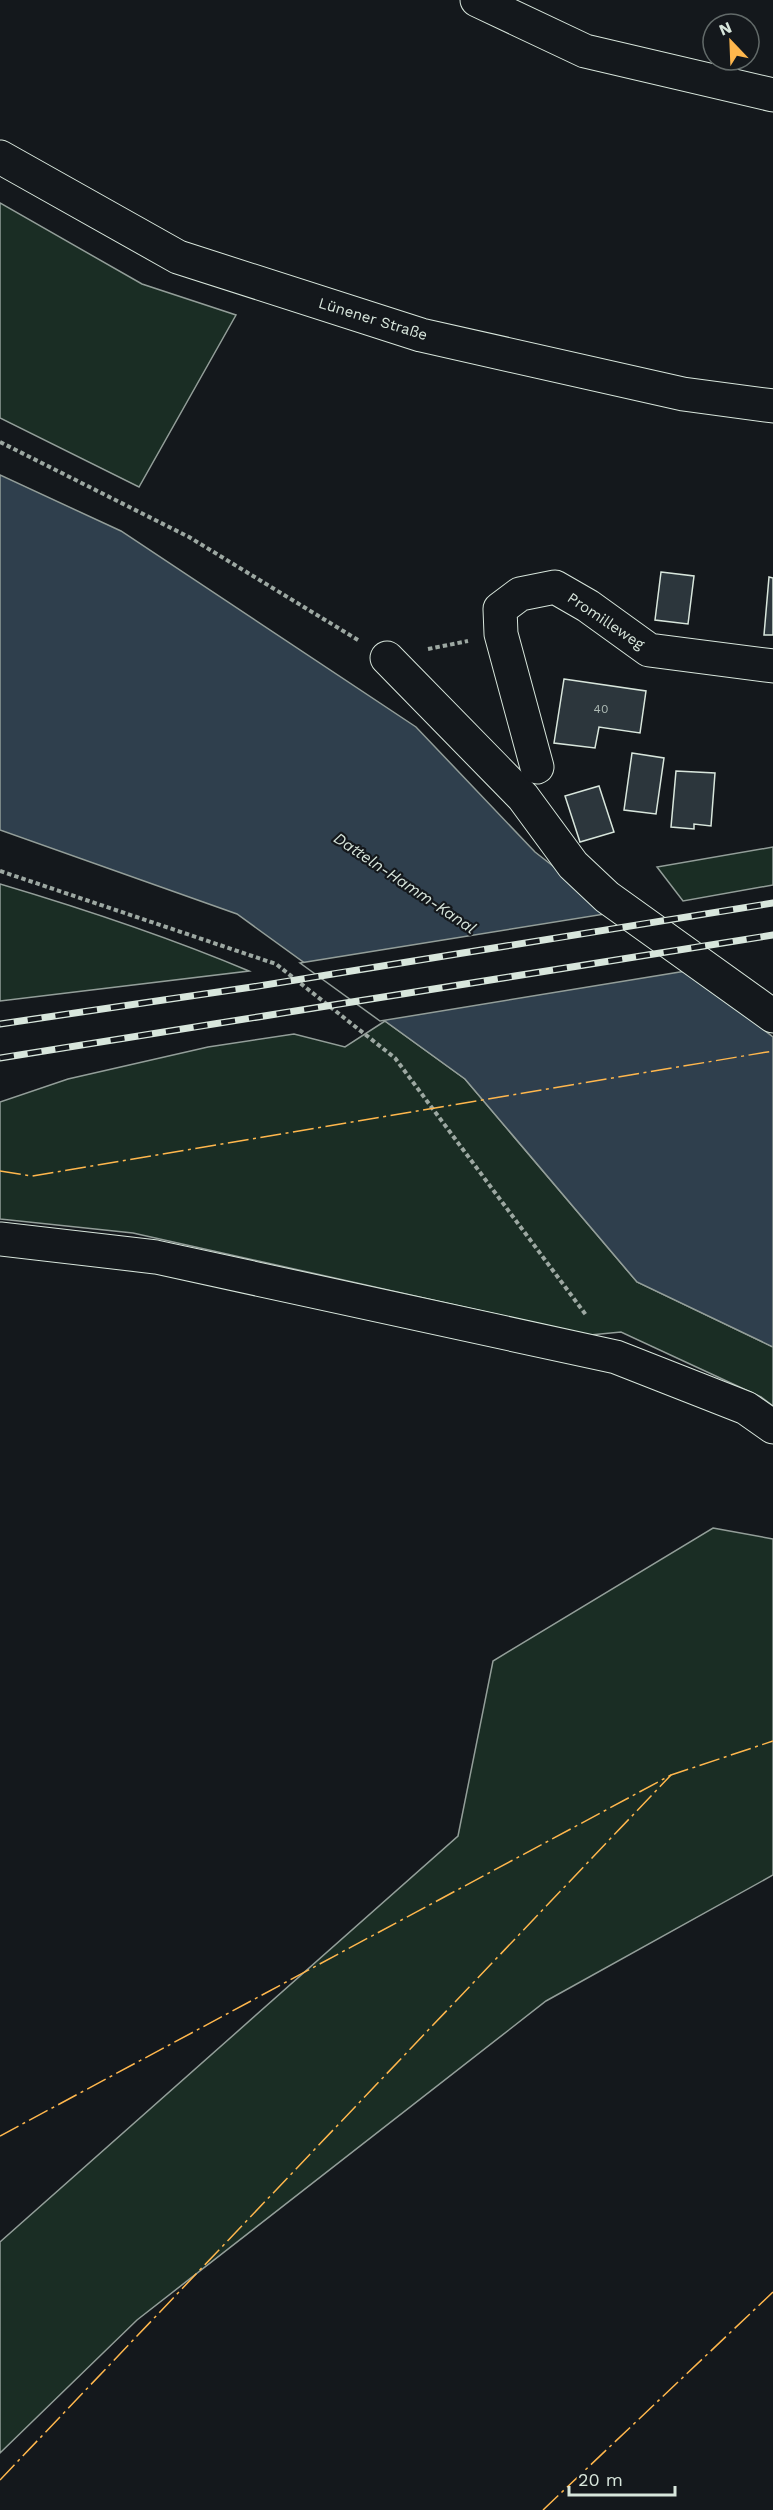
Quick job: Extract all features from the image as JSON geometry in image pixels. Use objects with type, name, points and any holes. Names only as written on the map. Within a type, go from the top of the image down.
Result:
[{"type":"street","points":[[477,0],[585,51],[773,94]]},
{"type":"street","name":"Lünener Straße","points":[[0,157],[178,257],[201,265],[421,335],[683,394],[773,406]]},
{"type":"street","name":"Promilleweg","points":[[537,767],[501,634],[500,609],[520,594],[555,587],[588,606],[649,650],[773,666]]},
{"type":"street","points":[[387,658],[523,797],[573,865],[608,897],[773,1016]]},
{"type":"street","points":[[0,1239],[156,1257],[616,1357],[746,1408],[773,1427]]},
{"type":"path","points":[[0,442],[189,537],[387,658],[501,634]]},
{"type":"path","points":[[0,871],[276,964],[395,1058],[616,1357]]},
{"type":"green space","points":[[0,203],[142,284],[236,315],[139,487],[0,418]]},
{"type":"green space","points":[[773,847],[773,885],[683,901],[657,867]]},
{"type":"green space","points":[[0,884],[126,924],[249,971],[0,1001]]},
{"type":"green space","points":[[385,1021],[465,1079],[637,1282],[773,1347],[773,1406],[761,1397],[621,1332],[590,1335],[133,1233],[0,1219],[0,1102],[68,1079],[208,1047],[294,1034],[345,1047]]},
{"type":"green space","points":[[713,1528],[773,1539],[773,1875],[546,2001],[137,2320],[0,2453],[0,2242],[458,1836],[493,1661]]},
{"type":"water","name":"Datteln-Hamm-Kanal","points":[[0,475],[121,531],[416,727],[535,852],[773,1037],[773,1347],[637,1282],[465,1079],[237,914],[0,830]]},
{"type":"pier","points":[[617,912],[692,970],[380,1021],[300,963]]},
{"type":"building","points":[[661,572],[694,576],[688,624],[655,620]]},
{"type":"building","points":[[769,577],[773,578],[773,635],[764,635]]},
{"type":"building","points":[[564,679],[646,691],[640,733],[599,727],[595,748],[554,743]]},
{"type":"building","points":[[632,753],[664,758],[656,814],[624,810]]},
{"type":"building","points":[[676,771],[715,773],[711,826],[694,824],[694,829],[671,827]]},
{"type":"building","points":[[599,786],[614,832],[580,842],[565,796]]},
{"type":"railway","points":[[0,1024],[252,987],[773,903]]},
{"type":"railway","points":[[0,1058],[773,935]]},
{"type":"power","points":[[0,1171],[32,1176],[773,1051]]},
{"type":"power","points":[[0,2136],[671,1775],[773,1741]]},
{"type":"power","points":[[0,2480],[671,1775]]},
{"type":"power","points":[[543,2510],[773,2292]]}]
